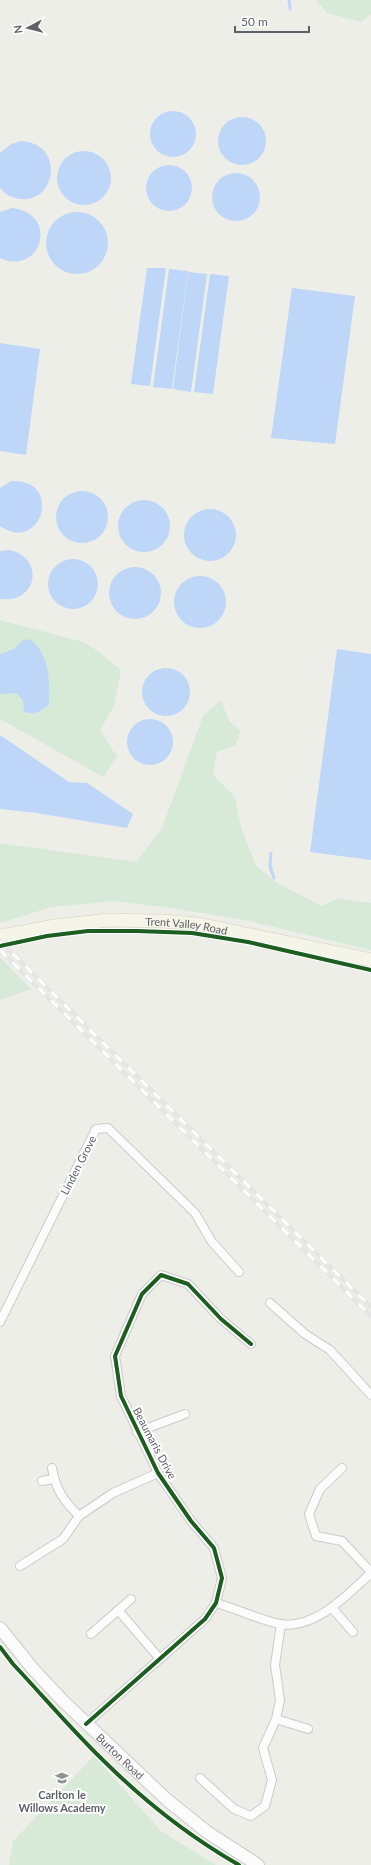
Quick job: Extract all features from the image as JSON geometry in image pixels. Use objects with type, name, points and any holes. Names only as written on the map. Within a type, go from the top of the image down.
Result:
[{"type":"main road","name":"Trent Valley Road","points":[[5,935],[55,926],[110,920],[162,921],[198,924],[334,951],[371,960]]},
{"type":"street","name":"Linden Grove","points":[[0,1322],[96,1129],[108,1128],[195,1214],[212,1242],[239,1272]]},
{"type":"street","name":"Beaumaris Drive","points":[[86,1724],[205,1619],[216,1603],[222,1578],[214,1548],[191,1521],[158,1473],[137,1432],[121,1396],[115,1356],[142,1294],[162,1275],[188,1284],[222,1319],[251,1344]]},
{"type":"street","points":[[270,1303],[305,1334],[330,1350],[371,1395]]},
{"type":"street","points":[[137,1432],[185,1414]]},
{"type":"street","points":[[52,1468],[55,1484],[67,1505],[79,1516]]},
{"type":"street","points":[[216,1603],[281,1624],[304,1622],[332,1608],[371,1572],[342,1541],[316,1536],[309,1514],[320,1489],[342,1468]]},
{"type":"street","points":[[20,1566],[63,1540],[79,1516],[113,1494],[158,1473]]},
{"type":"street","points":[[42,1481],[54,1479]]},
{"type":"street","points":[[91,1634],[131,1598]]},
{"type":"street","points":[[332,1608],[353,1632]]},
{"type":"street","points":[[118,1610],[160,1659]]},
{"type":"street","points":[[200,1778],[234,1809],[251,1816],[264,1806],[272,1780],[263,1748],[276,1719],[280,1700],[275,1665],[281,1624]]},
{"type":"street","name":"Burton Road","points":[[0,1628],[34,1669],[86,1724],[166,1799],[207,1832],[258,1865]]},
{"type":"street","points":[[276,1719],[308,1729]]},
{"type":"green space","points":[[316,0],[371,0],[371,14],[361,22],[327,13]]},
{"type":"green space","points":[[0,620],[83,642],[98,651],[121,670],[114,706],[100,730],[117,757],[103,777],[0,719]]},
{"type":"green space","points":[[221,700],[229,721],[241,731],[235,746],[217,752],[213,775],[235,797],[241,827],[256,866],[279,884],[322,906],[338,898],[371,903],[371,950],[245,920],[114,901],[52,907],[0,923],[0,843],[136,862],[162,828],[203,716]]},
{"type":"green space","points":[[0,957],[31,989],[0,1000]]},
{"type":"green space","points":[[94,1756],[161,1831],[216,1865],[9,1865],[13,1841]]},
{"type":"water","points":[[169,111],[177,111],[186,115],[192,121],[196,134],[192,147],[186,153],[177,157],[169,157],[160,153],[154,147],[150,138],[150,130],[154,121],[160,115]]},
{"type":"water","points":[[242,117],[251,119],[259,124],[264,132],[266,141],[264,150],[259,158],[251,163],[242,165],[233,163],[225,158],[220,150],[218,141],[220,132],[225,124],[233,119]]},
{"type":"water","points":[[21,141],[36,145],[46,153],[50,163],[51,175],[47,186],[39,194],[29,199],[15,198],[5,193],[0,188],[0,153],[11,144]]},
{"type":"water","points":[[79,151],[89,151],[103,159],[109,168],[111,178],[109,188],[103,197],[89,205],[79,205],[69,200],[62,193],[57,183],[57,173],[62,163],[69,156]]},
{"type":"water","points":[[174,165],[186,171],[191,179],[191,197],[186,205],[178,210],[164,211],[152,205],[147,197],[146,183],[152,171],[160,166]]},
{"type":"water","points":[[236,173],[245,175],[253,180],[258,188],[260,197],[258,206],[253,214],[245,219],[236,221],[227,219],[219,214],[214,206],[212,197],[214,188],[219,180],[227,175]]},
{"type":"water","points":[[12,208],[27,213],[36,221],[40,231],[39,242],[34,252],[26,259],[14,262],[0,258],[0,212]]},
{"type":"water","points":[[77,212],[94,217],[99,221],[103,226],[108,243],[103,260],[99,265],[94,269],[77,274],[60,269],[55,265],[51,260],[46,243],[51,226],[55,221],[60,217]]},
{"type":"water","points":[[147,268],[166,268],[150,386],[131,384]]},
{"type":"water","points":[[169,269],[188,271],[172,389],[153,387]]},
{"type":"water","points":[[188,272],[207,274],[191,392],[173,389]]},
{"type":"water","points":[[210,274],[229,276],[213,394],[194,392]]},
{"type":"water","points":[[292,288],[355,296],[335,444],[271,438]]},
{"type":"water","points":[[0,343],[40,349],[26,455],[0,451]]},
{"type":"water","points":[[11,481],[27,483],[38,491],[42,502],[41,513],[36,524],[27,531],[15,532],[0,526],[0,488]]},
{"type":"water","points":[[82,491],[92,493],[100,499],[106,507],[108,517],[106,527],[100,535],[92,541],[82,543],[72,541],[64,535],[58,527],[56,517],[58,507],[64,499],[72,493]]},
{"type":"water","points":[[139,500],[149,500],[159,504],[166,511],[170,521],[170,531],[166,541],[159,548],[149,552],[139,552],[129,548],[122,541],[118,531],[118,521],[122,511],[129,504]]},
{"type":"water","points":[[210,509],[220,511],[228,517],[234,525],[236,535],[234,545],[228,553],[220,559],[210,561],[200,559],[192,553],[186,545],[184,535],[186,525],[192,517],[200,511]]},
{"type":"water","points":[[9,550],[21,554],[28,561],[32,570],[32,579],[29,588],[22,594],[13,599],[0,599],[0,551]]},
{"type":"water","points":[[68,559],[78,559],[91,566],[98,579],[98,589],[91,602],[78,609],[68,609],[59,605],[52,598],[48,589],[48,579],[52,570],[59,563]]},
{"type":"water","points":[[135,567],[145,569],[153,575],[159,583],[161,593],[159,603],[153,611],[145,617],[135,619],[125,617],[117,611],[111,603],[109,593],[111,583],[117,575],[125,569]]},
{"type":"water","points":[[200,576],[210,578],[218,584],[224,592],[226,602],[224,612],[218,620],[210,626],[200,628],[190,626],[182,620],[176,612],[174,602],[176,592],[182,584],[190,578]]},
{"type":"water","points":[[30,639],[42,652],[49,678],[49,705],[34,713],[24,712],[23,700],[16,693],[0,694],[0,654],[14,649],[22,641]]},
{"type":"water","points":[[337,649],[371,654],[371,860],[310,852]]},
{"type":"water","points":[[161,668],[171,668],[183,675],[190,687],[190,697],[183,709],[171,716],[161,716],[153,712],[146,705],[142,697],[142,687],[146,679],[153,672]]},
{"type":"water","points":[[155,719],[167,725],[172,733],[172,751],[167,759],[159,764],[145,765],[133,759],[128,751],[127,737],[133,725],[141,720]]},
{"type":"water","points":[[0,735],[69,782],[87,783],[133,814],[127,828],[37,813],[0,809]]},
{"type":"waterway","points":[[289,0],[290,9]]},
{"type":"waterway","points":[[271,853],[270,866],[274,878]]},
{"type":"railway","points":[[0,941],[371,1307]]},
{"type":"railway","points":[[0,950],[371,1316]]},
{"type":"cycle path","points":[[0,946],[47,936],[88,931],[192,933],[248,942],[371,970]]},
{"type":"cycle path","points":[[86,1724],[205,1619],[216,1603],[222,1578],[214,1548],[191,1521],[158,1473],[121,1396],[115,1356],[142,1294],[161,1275],[188,1284],[221,1319],[251,1344]]},
{"type":"cycle path","points":[[0,1647],[13,1664],[72,1729],[96,1754],[139,1794],[187,1832],[239,1865]]},
{"type":"place","name":"Carlton le Willows Academy","points":[[62,1778]]}]
